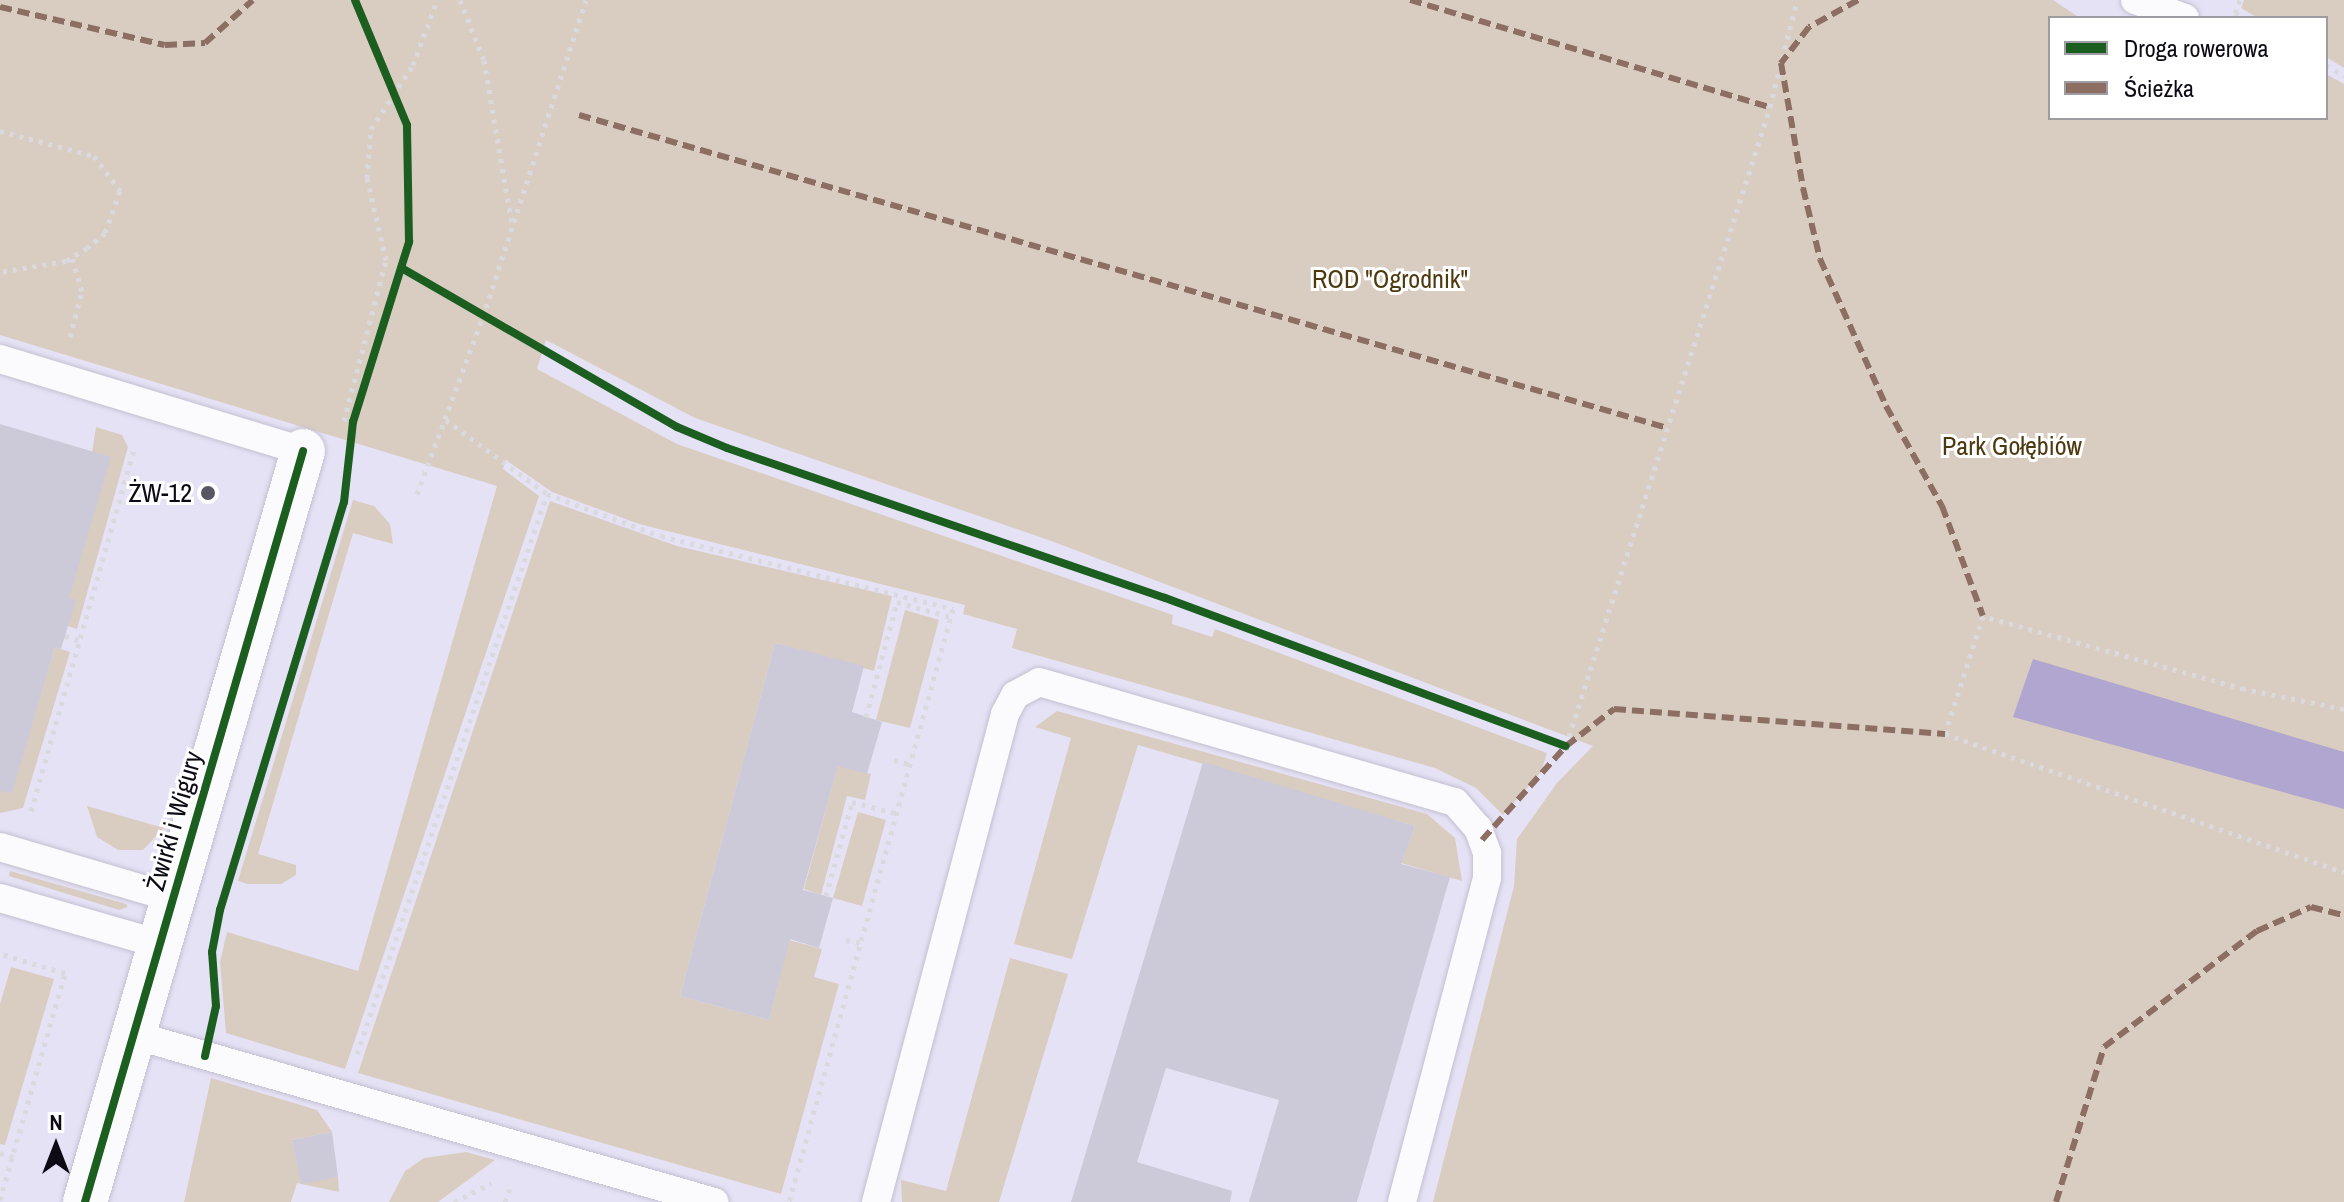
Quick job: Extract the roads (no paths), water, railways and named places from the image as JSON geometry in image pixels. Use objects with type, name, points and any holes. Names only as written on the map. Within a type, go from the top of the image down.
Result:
[{"type":"street","name":"Żwirki i Wigury","points":[[85,1202],[303,451]]},
{"type":"lane","points":[[2135,0],[2179,16]]},
{"type":"lane","points":[[0,359],[303,451]]},
{"type":"lane","points":[[876,1202],[1005,714],[1015,695],[1039,682],[1455,802],[1478,828],[1487,853],[1487,878],[1402,1202]]},
{"type":"lane","points":[[0,847],[173,898]]},
{"type":"lane","points":[[0,898],[159,944]]},
{"type":"lane","points":[[134,1035],[700,1200]]},
{"type":"place","name":"ŻW-12","points":[[208,493]]},
{"type":"park label","name":"ROD \"Ogrodnik\"","points":[[1390,279]]},
{"type":"park label","name":"Park Gołębiów","points":[[2012,446]]}]
